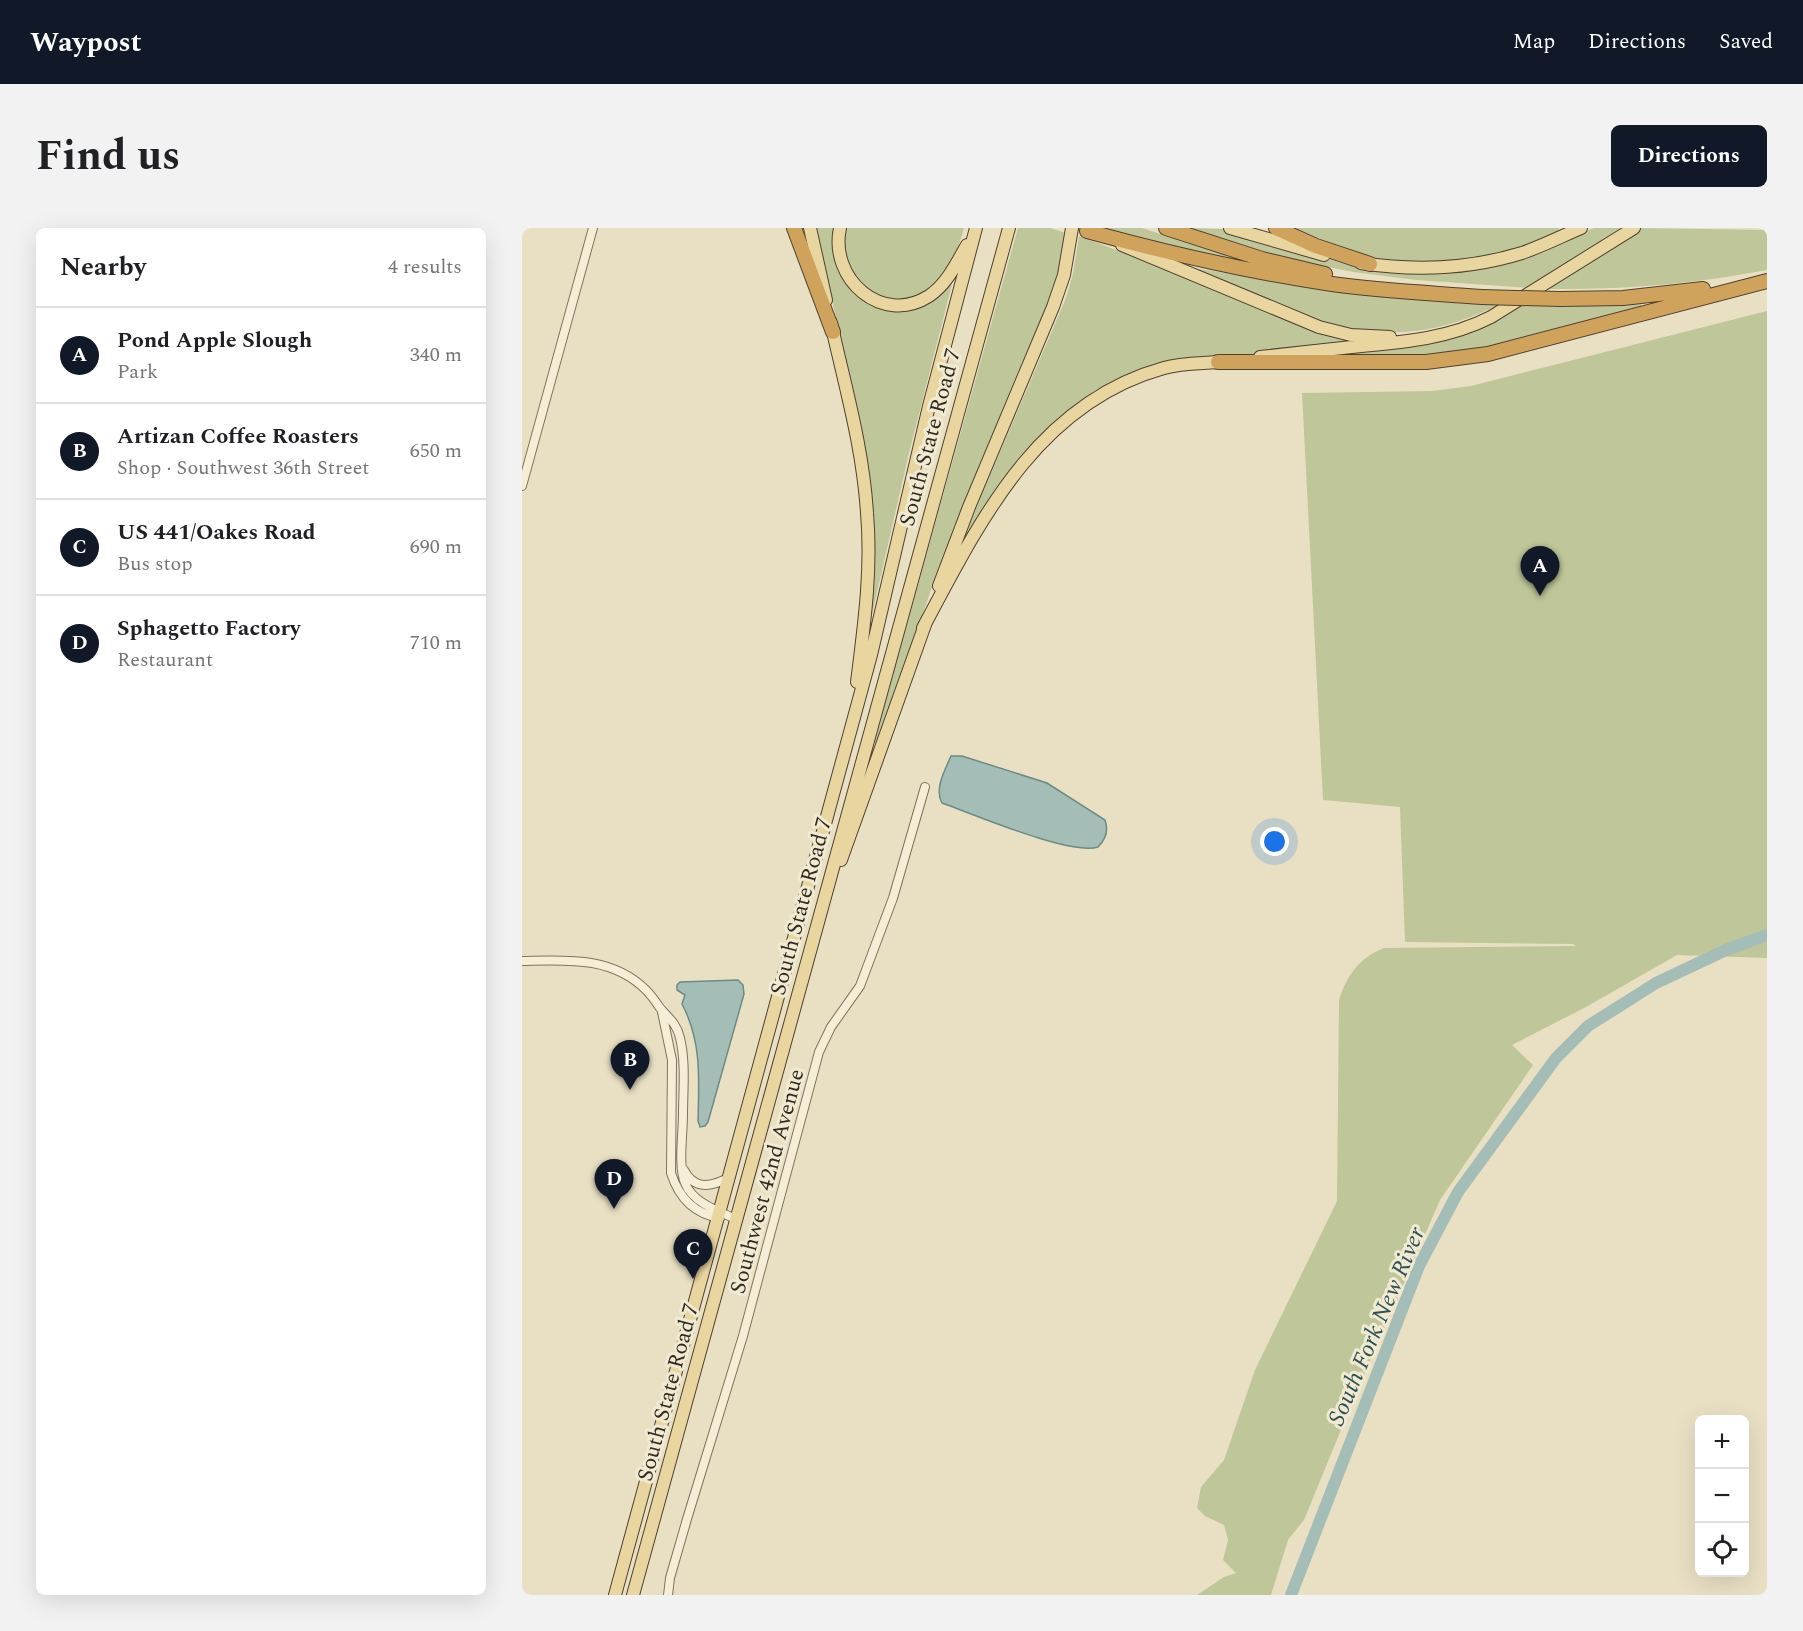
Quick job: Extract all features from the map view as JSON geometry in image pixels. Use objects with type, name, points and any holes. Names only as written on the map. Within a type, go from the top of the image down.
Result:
[{"type":"highway","points":[[794,228],[833,332]]},
{"type":"highway","points":[[1166,228],[1262,259],[1312,271],[1482,297]]},
{"type":"highway","points":[[1276,228],[1316,246],[1370,264]]},
{"type":"highway","points":[[1079,229],[1178,254],[1320,282],[1372,289],[1482,297],[1560,299],[1648,296],[1764,281]]},
{"type":"highway","points":[[1218,362],[1457,360],[1488,354],[1764,281]]},
{"type":"main road","points":[[810,228],[863,470],[867,512],[869,558],[867,591],[854,719]]},
{"type":"main road","points":[[840,228],[838,254],[843,270],[851,282],[872,299],[886,304],[899,304],[913,303],[939,289],[949,276],[976,228]]},
{"type":"main road","name":"South State Road 7","points":[[615,1595],[854,719],[886,595],[943,348],[976,228]]},
{"type":"main road","name":"South State Road 7","points":[[633,1595],[1009,228]]},
{"type":"main road","points":[[1230,228],[1342,260],[1392,267],[1435,268],[1482,262],[1522,252],[1581,228]]},
{"type":"main road","points":[[923,628],[968,542],[993,504],[1041,443],[1068,416],[1093,398],[1139,376],[1184,364],[1430,338],[1471,327],[1491,317],[1634,228]]},
{"type":"main road","points":[[814,932],[861,807],[923,628],[969,507],[1053,307],[1069,252],[1079,229],[1319,327],[1351,335],[1430,338]]},
{"type":"main road","points":[[667,1404],[675,1414],[677,1434]]},
{"type":"street","points":[[522,486],[593,228]]},
{"type":"street","name":"Southwest 42nd Avenue","points":[[668,1595],[670,1578],[684,1529],[743,1336],[819,1052],[831,1027],[860,986],[893,898],[925,787]]},
{"type":"street","points":[[522,961],[580,960],[608,966],[629,976],[646,990],[675,1024],[680,1036],[684,1065],[683,1177],[690,1191],[718,1215]]},
{"type":"street","points":[[662,1010],[672,1060],[672,1173],[676,1189],[685,1201],[698,1211],[736,1219]]},
{"type":"street","points":[[672,1081],[683,1097]]},
{"type":"street","points":[[682,1166],[688,1176],[698,1185],[711,1186],[728,1178]]},
{"type":"green space","points":[[816,228],[836,228],[837,262],[846,282],[861,293],[895,307],[952,284],[909,453],[870,623],[871,571],[852,390]]},
{"type":"green space","points":[[843,228],[964,228],[950,267],[936,286],[907,299],[891,299],[876,295],[864,287],[853,275],[842,245]]},
{"type":"green space","points":[[1018,228],[1050,228],[1066,233],[1061,265],[1048,304],[942,559],[877,743],[874,742]]},
{"type":"green space","points":[[1096,228],[1142,228],[1238,259],[1237,261]]},
{"type":"green space","points":[[1191,228],[1224,229],[1352,266],[1400,272],[1557,244],[1594,228],[1620,228],[1528,288],[1416,280],[1353,272],[1273,256]]},
{"type":"green space","points":[[1284,228],[1559,228],[1558,233],[1536,242],[1488,256],[1439,264],[1414,264],[1366,258]]},
{"type":"green space","points":[[1636,228],[1767,230],[1767,270],[1657,285],[1546,289]]},
{"type":"green space","points":[[1079,236],[1226,291],[1373,340],[1180,360],[1142,369],[1095,390],[1055,421],[1015,470],[957,553],[1066,298],[1073,274]]},
{"type":"green space","points":[[1193,268],[1359,293],[1500,304],[1457,322],[1417,331],[1379,332],[1344,327],[1308,317]]},
{"type":"green space","points":[[1641,304],[1642,308],[1460,355],[1299,356],[1421,343],[1519,305]]},
{"type":"green space","points":[[1767,311],[1767,958],[1677,955],[1586,1007],[1512,1045],[1533,1065],[1440,1200],[1304,1520],[1288,1540],[1271,1595],[1197,1595],[1224,1577],[1236,1573],[1223,1560],[1228,1540],[1224,1525],[1205,1516],[1197,1508],[1201,1487],[1224,1460],[1255,1370],[1337,1201],[1339,1000],[1350,975],[1361,962],[1384,948],[1576,946],[1573,944],[1405,942],[1400,807],[1323,800],[1302,393],[1432,391],[1471,386]]},
{"type":"water","points":[[951,756],[962,756],[1047,783],[1105,820],[1107,831],[1105,838],[1098,847],[1085,848],[1067,845],[1022,833],[942,803],[940,786]]},
{"type":"water","points":[[738,980],[743,985],[744,994],[708,1122],[705,1126],[700,1127],[696,1047],[682,1004],[685,995],[677,990],[677,985],[680,982]]},
{"type":"waterway","name":"South Fork New River","points":[[1291,1595],[1419,1266],[1458,1192],[1556,1058],[1588,1026],[1656,983],[1726,950],[1767,935]]},
{"type":"place","name":"Pond Apple Slough","points":[[1540,596]]},
{"type":"place","name":"Artizan Coffee Roasters","points":[[630,1090]]},
{"type":"place","name":"Sphagetto Factory","points":[[614,1209]]},
{"type":"place","name":"US 441/Oakes Road","points":[[693,1279]]}]
